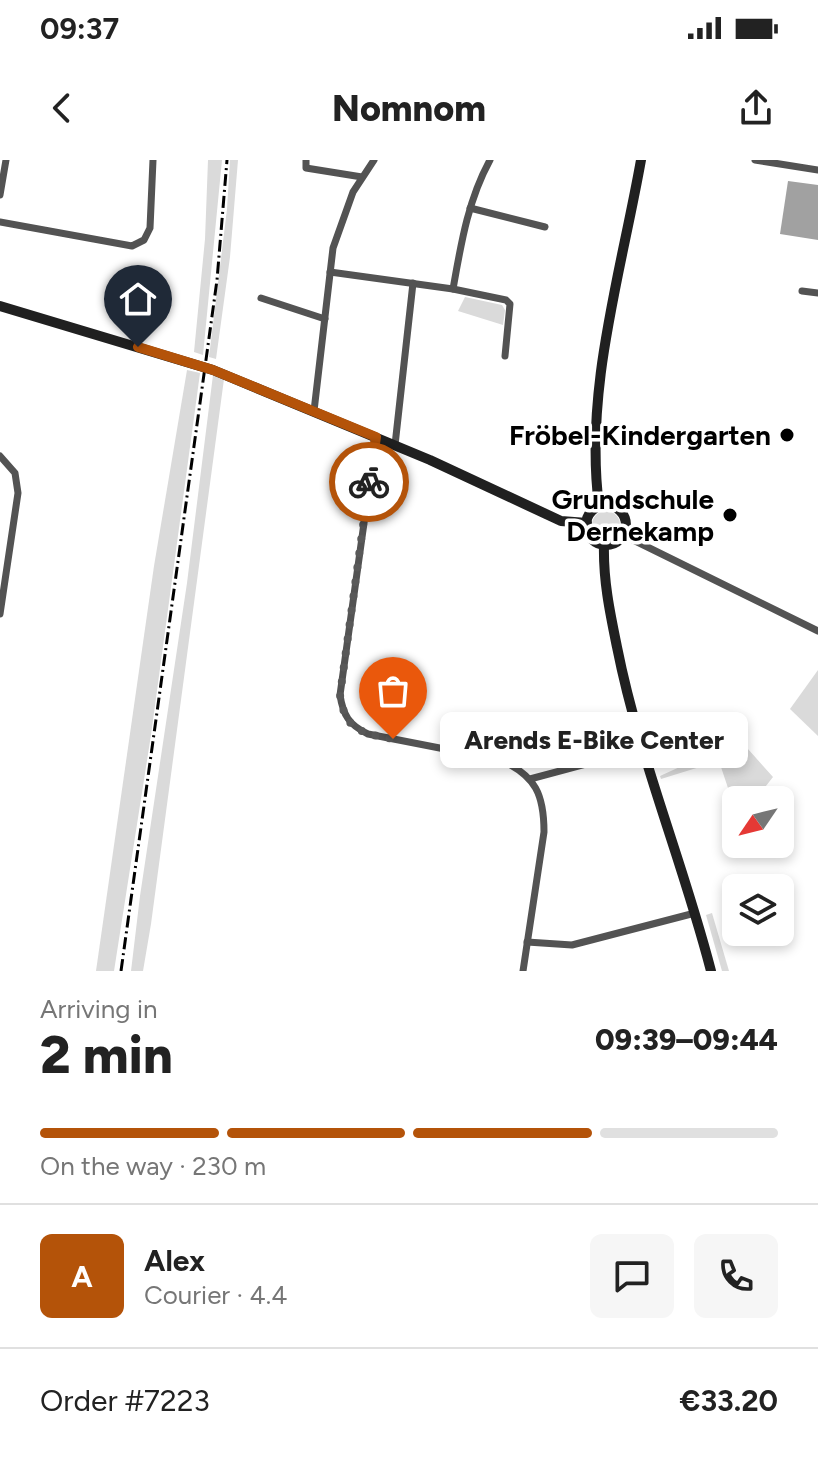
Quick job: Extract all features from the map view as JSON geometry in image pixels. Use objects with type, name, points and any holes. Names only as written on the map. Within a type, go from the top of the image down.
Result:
[{"type":"street","points":[[0,195],[6,160]]},
{"type":"street","points":[[0,222],[132,246],[144,240],[150,228],[153,160]]},
{"type":"street","points":[[306,160],[306,168],[362,177]]},
{"type":"street","points":[[314,411],[333,248],[343,214],[374,160]]},
{"type":"street","points":[[453,289],[470,208],[478,182],[490,160]]},
{"type":"street","points":[[599,506],[595,477],[597,412],[603,359],[641,160]]},
{"type":"street","points":[[755,160],[818,170]]},
{"type":"street","points":[[470,208],[545,227]]},
{"type":"street","points":[[330,272],[453,289],[506,300],[510,304],[505,356]]},
{"type":"street","points":[[395,445],[413,283]]},
{"type":"street","points":[[802,291],[818,293]]},
{"type":"street","points":[[261,298],[325,319]]},
{"type":"street","points":[[0,306],[188,360],[395,445],[515,497],[561,521],[587,523]]},
{"type":"street","points":[[376,437],[340,695],[342,712],[353,727],[368,734],[501,760],[517,767],[530,779],[539,794],[544,813],[544,832],[523,971]]},
{"type":"street","points":[[0,456],[15,473],[18,493],[0,614]]},
{"type":"street","points":[[599,506],[615,507],[621,512],[626,527],[618,541],[604,544],[591,537],[587,523],[593,510],[599,506]]},
{"type":"street","points":[[623,535],[818,631]]},
{"type":"street","points":[[604,544],[605,586],[621,670],[642,749],[711,971]]},
{"type":"street","points":[[530,779],[642,749]]},
{"type":"street","points":[[527,942],[572,945],[695,913]]},
{"type":"shaded area","points":[[208,160],[222,160],[203,355],[194,352],[205,239]]},
{"type":"shaded area","points":[[230,160],[238,160],[230,257],[216,359],[209,357]]},
{"type":"shaded area","points":[[788,181],[818,185],[818,240],[780,234]]},
{"type":"shaded area","points":[[465,297],[502,305],[505,310],[503,325],[458,311]]},
{"type":"shaded area","points":[[187,370],[200,373],[151,735],[114,971],[96,971],[154,566]]},
{"type":"shaded area","points":[[213,375],[224,379],[151,924],[143,971],[131,971],[187,583]]},
{"type":"shaded area","points":[[606,511],[616,515],[620,525],[616,535],[606,539],[596,535],[592,525],[596,515]]},
{"type":"shaded area","points":[[818,670],[818,736],[790,709]]},
{"type":"shaded area","points":[[731,730],[773,777],[766,786],[727,786],[719,761],[661,779],[660,776],[684,765]]},
{"type":"shaded area","points":[[712,913],[729,971],[722,971],[706,915]]},
{"type":"railway","points":[[121,971],[217,280],[227,160]]},
{"type":"way so far","points":[[369,482],[340,695],[342,712],[353,727],[393,739]]},
{"type":"place","name":"Fröbel-Kindergarten","points":[[787,435]]},
{"type":"place","name":"Grundschule Dernekamp","points":[[730,515]]},
{"type":"place","name":"Arends E-Bike Center","points":[[393,739]]},
{"type":"route","points":[[138,347],[188,360],[376,437],[369,482]]}]
